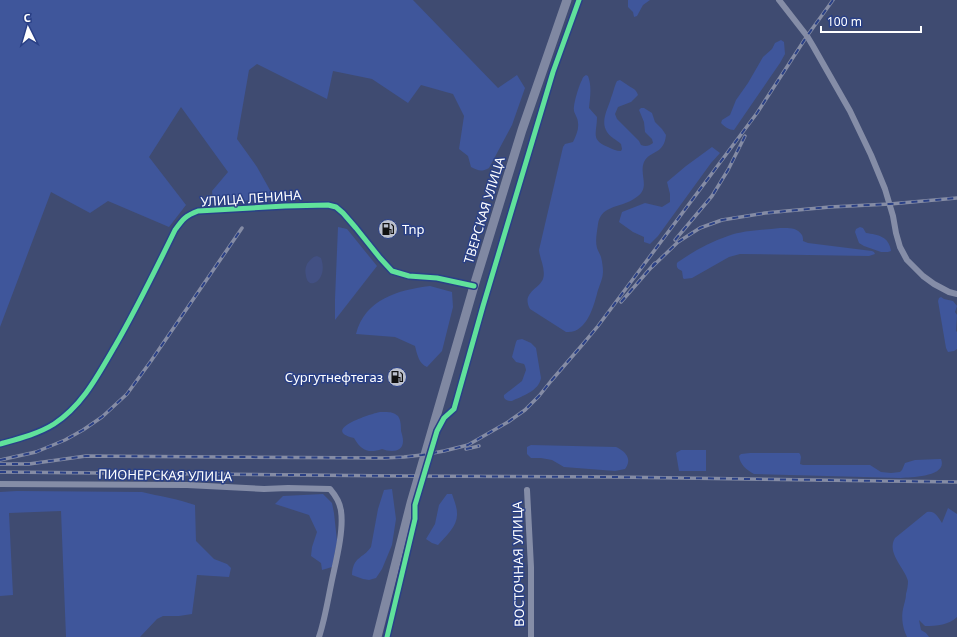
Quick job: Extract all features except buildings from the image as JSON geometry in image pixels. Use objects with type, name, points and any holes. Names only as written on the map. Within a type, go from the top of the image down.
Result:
[{"type":"main road","name":"ТВЕРСКАЯ УЛИЦА","points":[[377,637],[411,503],[474,286],[522,130],[568,0]]},
{"type":"street","points":[[779,0],[807,36],[850,111],[885,188],[900,247],[907,260],[923,276],[934,284],[949,292],[957,294]]},
{"type":"street","name":"УЛИЦА ЛЕНИНА","points":[[0,444],[24,437],[46,428],[62,418],[78,403],[92,386],[134,313],[175,230],[183,219],[194,213],[328,204],[336,207],[343,213],[392,271],[409,276],[437,278],[474,286]]},
{"type":"street","name":"ПИОНЕРСКАЯ УЛИЦА","points":[[0,484],[188,485],[330,489],[339,502],[341,510],[341,524],[337,554],[319,637]]},
{"type":"street","name":"ВОСТОЧНАЯ УЛИЦА","points":[[527,490],[531,567],[531,637]]},
{"type":"shaded area","points":[[0,0],[413,0],[498,88],[517,75],[525,88],[512,125],[489,168],[480,170],[471,167],[468,156],[459,149],[464,116],[453,94],[421,85],[408,103],[372,79],[333,71],[327,99],[257,64],[249,70],[237,139],[257,167],[275,199],[213,202],[212,191],[228,172],[181,107],[149,157],[186,205],[169,227],[108,201],[90,213],[51,192],[0,327]]},
{"type":"shaded area","points":[[628,0],[650,0],[643,5],[637,16],[634,17],[633,12],[628,7]]},
{"type":"shaded area","points":[[781,40],[784,42],[785,54],[780,63],[734,130],[727,128],[721,123],[722,120],[730,115],[736,100],[763,57],[772,49],[775,43]]},
{"type":"shaded area","points":[[586,75],[588,76],[590,84],[589,108],[597,117],[596,135],[599,142],[617,151],[621,151],[622,149],[621,144],[607,132],[604,124],[605,115],[615,85],[617,81],[620,80],[635,89],[638,95],[631,102],[618,107],[615,114],[617,119],[639,141],[641,145],[649,145],[653,143],[652,139],[645,132],[644,122],[639,110],[644,108],[652,113],[655,122],[666,135],[663,146],[644,162],[644,184],[643,189],[638,196],[630,201],[605,211],[602,214],[598,224],[596,242],[602,262],[602,279],[592,310],[584,324],[573,331],[566,332],[530,309],[528,299],[529,295],[543,279],[544,275],[539,250],[563,147],[565,144],[573,142],[577,132],[578,121],[574,111],[574,104],[583,77]]},
{"type":"shaded area","points":[[712,147],[720,153],[711,163],[658,236],[650,244],[644,242],[644,237],[633,232],[619,222],[622,212],[645,203],[662,207],[670,202],[667,182]]},
{"type":"shaded area","points":[[338,227],[347,229],[377,266],[335,320],[335,299]]},
{"type":"shaded area","points":[[860,227],[863,228],[866,233],[885,239],[890,246],[891,251],[881,252],[859,243],[855,232],[856,229]]},
{"type":"shaded area","points":[[792,228],[800,232],[803,237],[803,241],[808,243],[872,251],[875,254],[869,256],[740,254],[729,257],[692,278],[684,279],[682,271],[677,267],[677,263],[684,258],[721,238],[740,232]]},
{"type":"shaded area","points":[[317,256],[321,258],[323,266],[322,272],[317,281],[310,283],[305,272],[306,267],[311,259]]},
{"type":"shaded area","points":[[430,286],[452,292],[453,307],[442,351],[427,367],[420,361],[415,346],[395,337],[356,334],[360,322],[367,312],[384,298],[406,290]]},
{"type":"shaded area","points":[[941,297],[953,301],[957,306],[955,312],[957,315],[957,349],[954,351],[948,352],[946,348],[938,301]]},
{"type":"shaded area","points":[[522,339],[531,343],[536,348],[541,378],[540,383],[534,390],[512,401],[508,401],[505,399],[504,395],[522,381],[526,370],[524,364],[516,362],[512,357],[517,340]]},
{"type":"shaded area","points":[[380,412],[396,414],[399,418],[403,441],[401,448],[396,451],[382,449],[373,451],[365,450],[354,438],[345,435],[342,431],[350,423],[358,419]]},
{"type":"shaded area","points":[[531,445],[616,447],[625,453],[628,462],[625,469],[615,471],[564,467],[552,460],[531,458],[527,454],[527,447]]},
{"type":"shaded area","points":[[681,450],[706,450],[706,471],[679,471],[676,453]]},
{"type":"shaded area","points":[[799,453],[801,457],[800,464],[803,465],[870,465],[881,472],[891,473],[900,472],[905,463],[915,460],[941,459],[942,465],[934,473],[928,475],[901,478],[754,474],[742,465],[739,456],[741,454]]},
{"type":"shaded area","points":[[392,489],[396,519],[392,545],[382,569],[376,578],[369,580],[352,575],[356,561],[371,547],[378,509],[384,490]]},
{"type":"shaded area","points":[[0,492],[142,492],[195,505],[196,541],[214,559],[227,564],[231,568],[229,577],[197,575],[192,614],[163,616],[157,619],[140,637],[66,637],[61,511],[9,513],[13,595],[0,596]]},
{"type":"shaded area","points":[[323,494],[332,503],[337,541],[332,567],[322,570],[321,563],[311,556],[312,547],[317,532],[309,515],[275,504],[283,496]]},
{"type":"shaded area","points":[[447,494],[452,494],[457,518],[454,526],[438,545],[426,539],[435,524],[439,505]]},
{"type":"shaded area","points":[[948,508],[957,514],[957,617],[947,623],[934,626],[925,626],[919,620],[921,630],[929,637],[907,637],[903,627],[902,616],[908,581],[894,555],[893,544],[895,538],[927,512],[934,513],[938,516],[942,523]]},
{"type":"railway","points":[[0,464],[29,464],[86,456],[384,458],[422,455],[468,445],[508,422],[525,410],[539,396],[598,326],[757,113],[807,36],[833,0]]},
{"type":"railway","points":[[675,240],[712,196],[728,170],[745,136]]},
{"type":"railway","points":[[652,267],[678,242],[700,228],[722,220],[765,213],[957,198]]},
{"type":"railway","points":[[0,460],[36,452],[65,440],[102,417],[127,394],[242,228]]},
{"type":"railway","points":[[621,302],[655,263]]},
{"type":"railway","points":[[466,449],[479,446]]},
{"type":"railway","points":[[0,472],[615,477],[957,482]]},
{"type":"cycle path","points":[[387,637],[415,519],[415,505],[437,431],[444,418],[454,409],[483,306],[553,72],[579,0]]},
{"type":"cycle path","points":[[0,444],[28,436],[48,428],[64,416],[82,399],[123,332],[175,230],[185,218],[198,211],[285,206],[328,205],[336,207],[343,213],[392,271],[409,276],[437,278],[474,286]]},
{"type":"place","name":"Tnp","points":[[388,229]]},
{"type":"place","name":"Сургутнефтегаз","points":[[397,377]]}]
